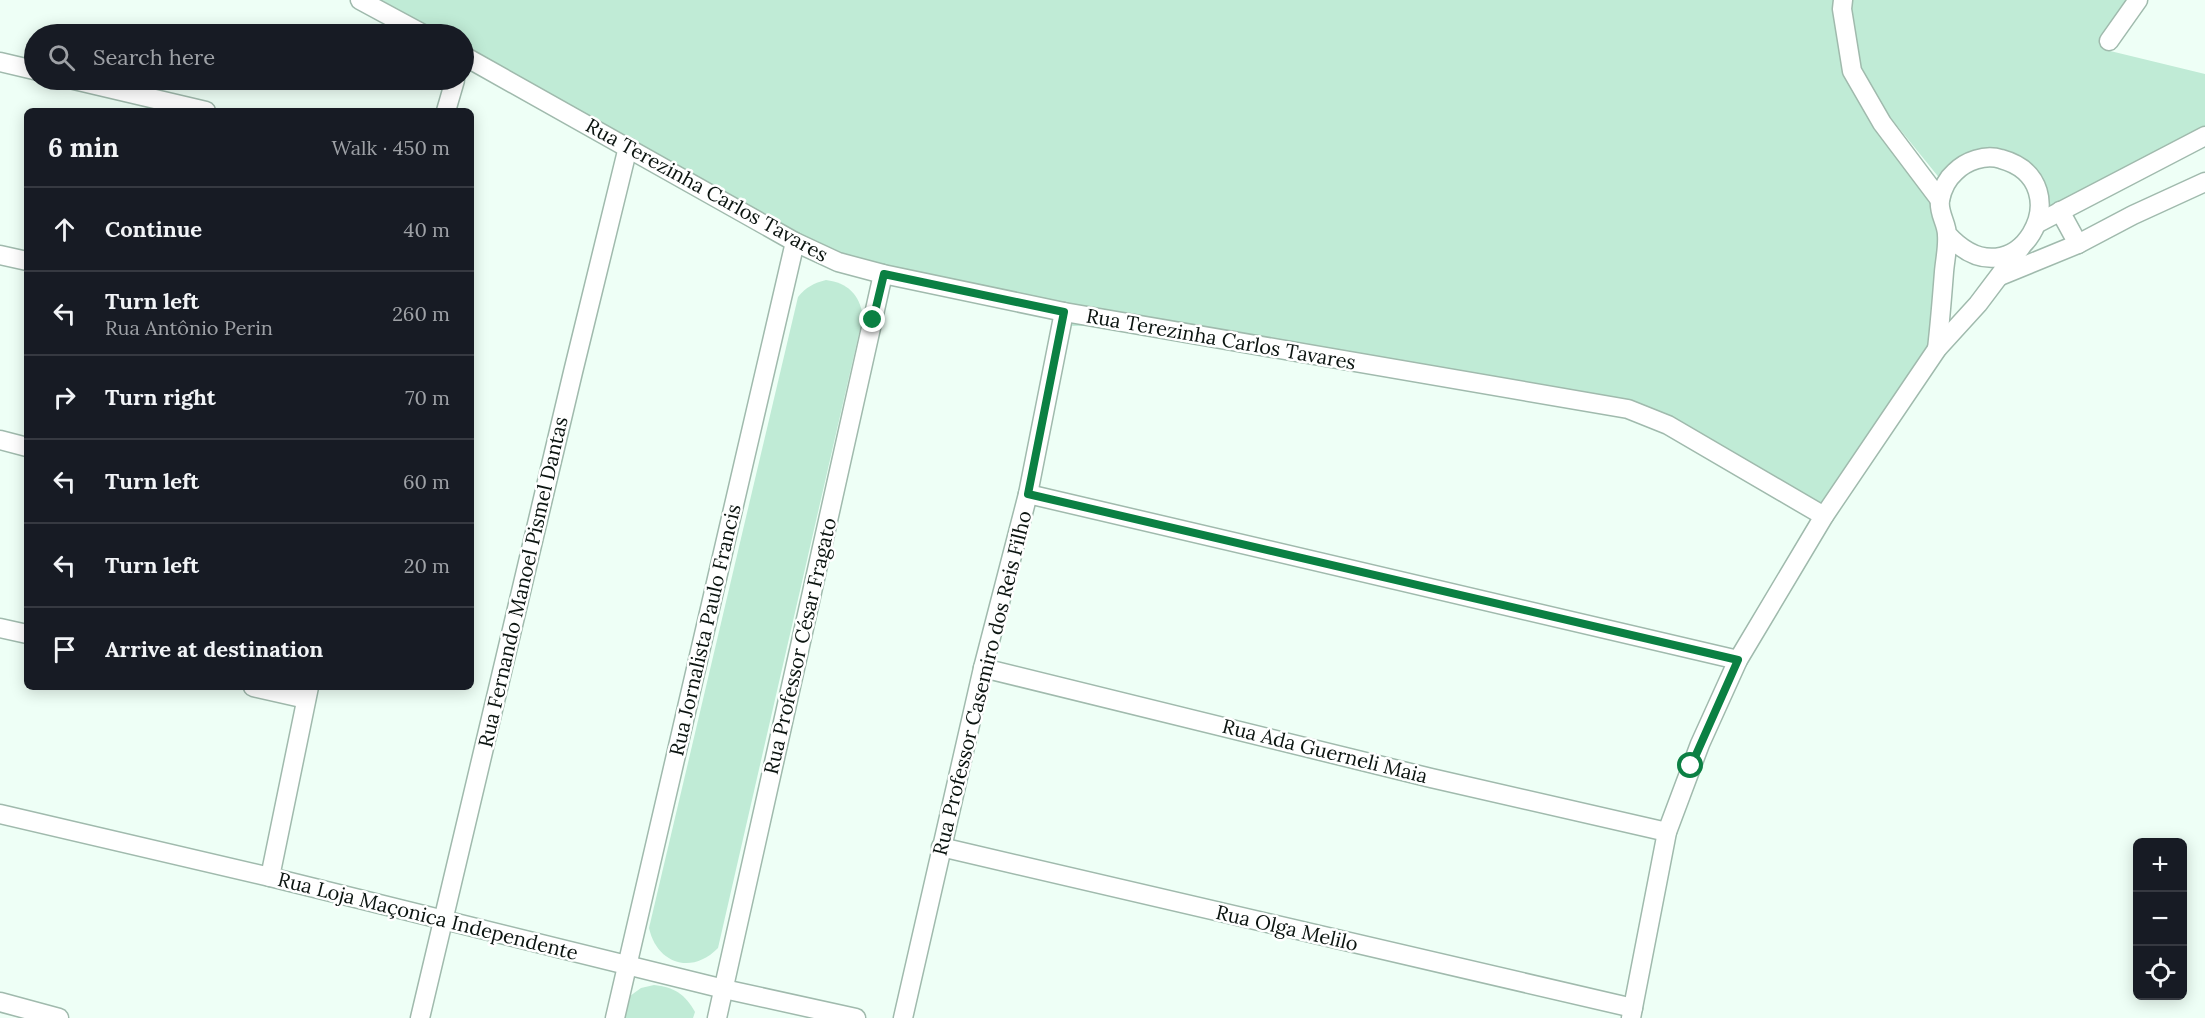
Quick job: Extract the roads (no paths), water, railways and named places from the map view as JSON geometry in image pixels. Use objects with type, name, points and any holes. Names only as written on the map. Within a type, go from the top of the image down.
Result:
[{"type":"street","points":[[360,0],[404,24]]},
{"type":"street","points":[[1843,0],[1842,9],[1852,71],[1882,123],[1940,200]]},
{"type":"street","points":[[2109,41],[2138,0]]},
{"type":"street","points":[[0,62],[24,68]]},
{"type":"street","name":"Rua Terezinha Carlos Tavares","points":[[474,62],[795,242],[838,262],[1064,312],[1628,409],[1668,424],[1824,516]]},
{"type":"street","points":[[117,90],[193,108]]},
{"type":"street","points":[[447,108],[452,90]]},
{"type":"street","points":[[2038,223],[2205,136]]},
{"type":"street","name":"Rua Fernando Manoel Pismel Dantas","points":[[420,1018],[628,147]]},
{"type":"street","points":[[1632,1013],[1667,832],[1700,744],[1738,660],[1824,516],[1937,349],[1978,304],[2031,236],[2038,223],[2040,206],[2037,190],[2029,176],[2017,165],[2001,159],[1985,158],[1969,162],[1955,171],[1945,185],[1940,200],[1940,212],[1947,234],[1937,349]]},
{"type":"street","points":[[1998,276],[2078,244],[2133,215],[2205,182]]},
{"type":"street","points":[[2060,211],[2078,244]]},
{"type":"street","points":[[1947,234],[1959,247],[1974,255],[1991,258],[2008,254],[2021,247]]},
{"type":"street","name":"Rua Jornalista Paulo Francis","points":[[615,1018],[795,242]]},
{"type":"street","points":[[0,255],[24,260]]},
{"type":"street","name":"Rua Professor César Fragato","points":[[717,1018],[884,274]]},
{"type":"street","name":"Rua Professor Casemiro dos Reis Filho","points":[[903,1018],[983,668],[1028,494],[1064,312]]},
{"type":"street","points":[[0,440],[24,446]]},
{"type":"street","points":[[1028,494],[1738,660]]},
{"type":"street","points":[[0,628],[24,633]]},
{"type":"street","name":"Rua Ada Guerneli Maia","points":[[983,668],[1431,778],[1667,832]]},
{"type":"street","points":[[270,877],[308,693],[280,690]]},
{"type":"street","name":"Rua Loja Maçonica Independente","points":[[0,814],[270,877],[724,989],[856,1018]]},
{"type":"street","name":"Rua Olga Melilo","points":[[941,848],[1632,1013]]},
{"type":"street","points":[[0,1002],[59,1018]]}]
